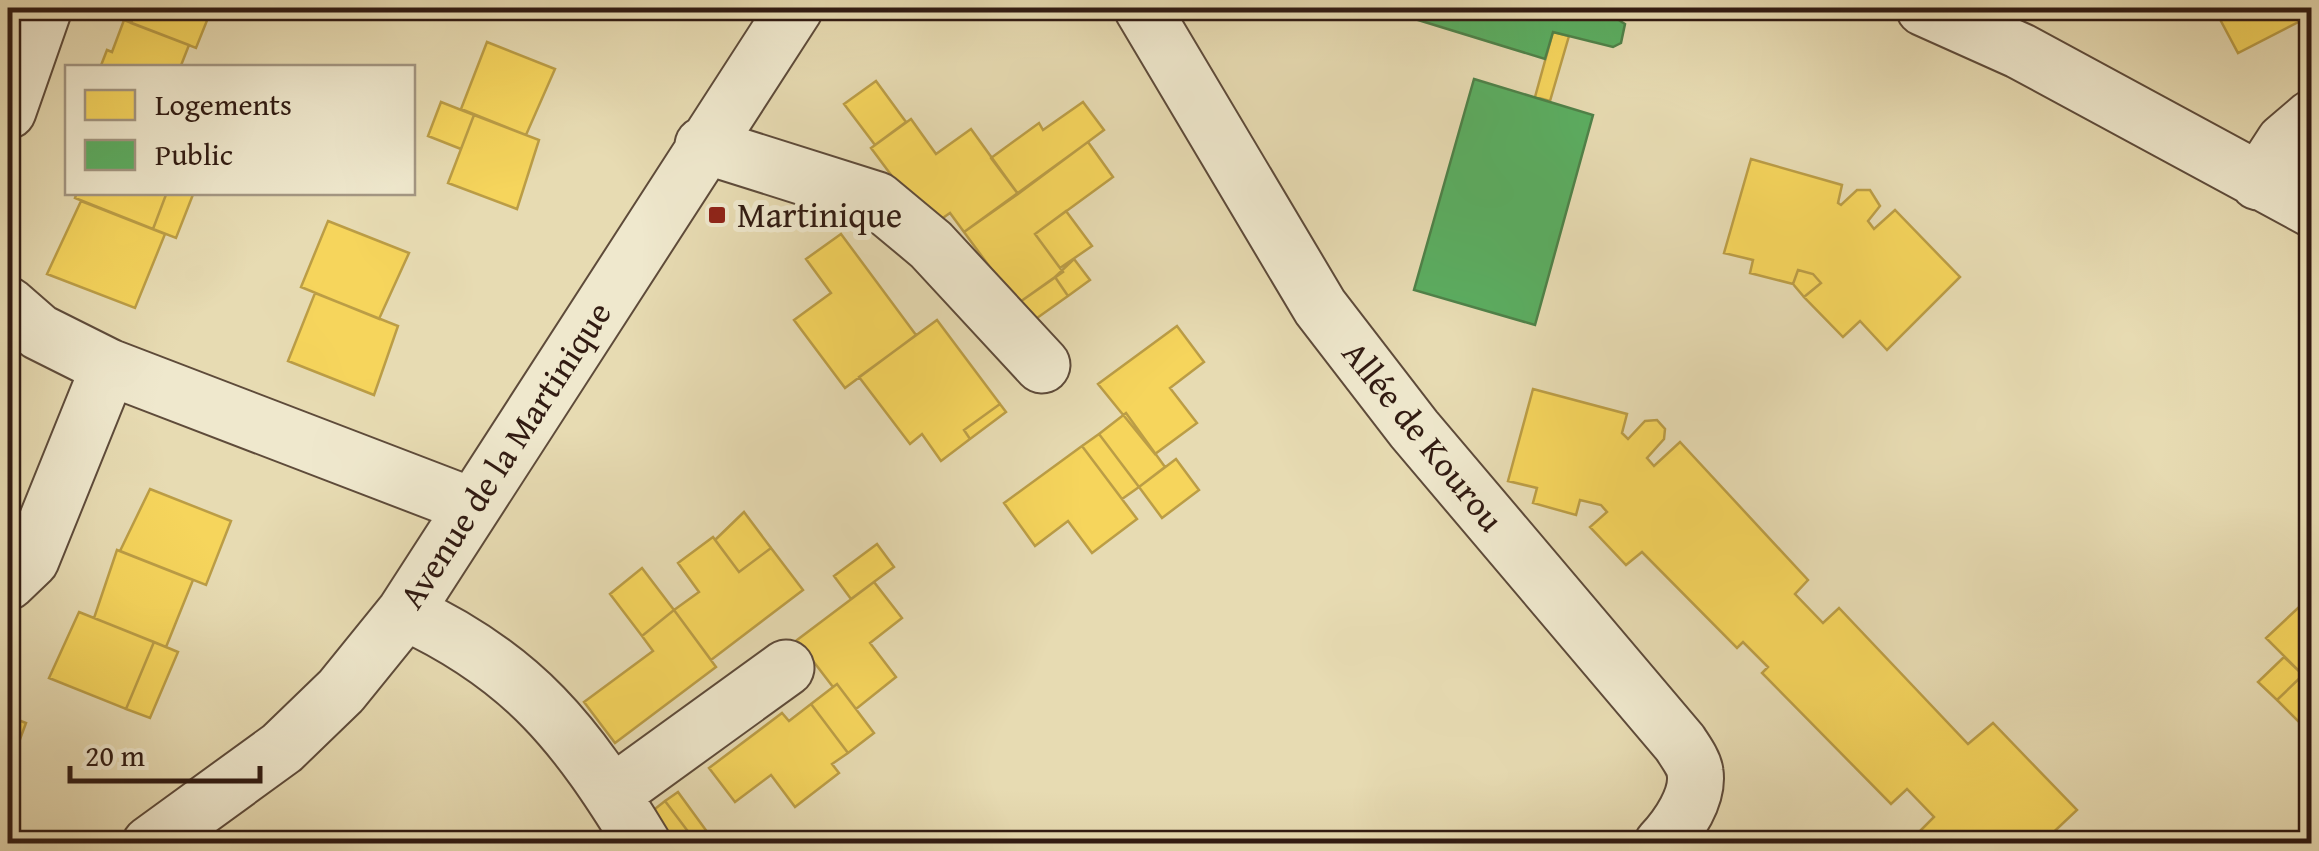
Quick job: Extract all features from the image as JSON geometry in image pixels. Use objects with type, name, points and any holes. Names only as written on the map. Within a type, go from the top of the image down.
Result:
[{"type":"street","points":[[8,111],[44,8]]},
{"type":"street","name":"Avenue de la Martinique","points":[[150,844],[282,748],[341,691],[405,612],[795,8]]},
{"type":"street","name":"Allée de Kourou","points":[[1142,8],[1320,307],[1414,429],[1680,743],[1695,772],[1691,798],[1676,829],[1662,844]]},
{"type":"street","points":[[1924,8],[2020,52],[2312,209]]},
{"type":"street","points":[[2258,182],[2284,142],[2312,118]]},
{"type":"street","points":[[703,145],[877,200],[931,245],[1042,366]]},
{"type":"street","points":[[8,305],[39,332],[109,366],[472,506]]},
{"type":"street","points":[[8,582],[32,560],[109,366]]},
{"type":"street","points":[[405,612],[460,638],[511,674],[548,708],[612,794],[643,844]]},
{"type":"street","points":[[612,794],[786,668]]},
{"type":"building: Logements","points":[[137,8],[212,8],[196,48],[131,23]]},
{"type":"building: Logements","points":[[2214,8],[2312,8],[2312,15],[2238,53]]},
{"type":"building: Logements","points":[[124,20],[189,45],[181,65],[101,65],[107,50],[112,52]]},
{"type":"building: Logements","points":[[1553,32],[1569,36],[1550,101],[1535,97]]},
{"type":"building: Logements","points":[[487,42],[555,69],[526,135],[461,109]]},
{"type":"building: Logements","points":[[876,81],[906,122],[875,145],[844,104]]},
{"type":"building: Logements","points":[[441,102],[474,115],[461,149],[428,136]]},
{"type":"building: Logements","points":[[1083,102],[1104,130],[1018,194],[991,158],[1039,123],[1043,130]]},
{"type":"building: Logements","points":[[474,115],[539,140],[517,209],[448,183]]},
{"type":"building: Logements","points":[[911,119],[936,154],[971,129],[1018,194],[964,232],[950,213],[930,227],[871,148]]},
{"type":"building: Logements","points":[[1088,142],[1113,177],[1035,234],[1063,272],[1017,304],[964,232]]},
{"type":"building: Logements","points":[[1751,159],[1842,185],[1838,203],[1841,205],[1857,190],[1870,190],[1880,206],[1868,221],[1874,229],[1895,210],[1960,277],[1887,350],[1860,321],[1843,337],[1804,297],[1821,283],[1813,274],[1798,270],[1793,284],[1750,273],[1753,260],[1724,253]]},
{"type":"building: Logements","points":[[76,195],[166,195],[153,229],[75,198]]},
{"type":"building: Logements","points":[[166,195],[193,195],[176,238],[153,229]]},
{"type":"building: Logements","points":[[81,201],[165,234],[135,308],[47,274]]},
{"type":"building: Logements","points":[[1066,211],[1092,246],[1060,268],[1035,234]]},
{"type":"building: Logements","points":[[328,221],[409,253],[379,319],[301,287]]},
{"type":"building: Logements","points":[[841,234],[916,335],[845,388],[794,320],[831,293],[806,259]]},
{"type":"building: Logements","points":[[1074,259],[1090,280],[1068,296],[1055,277]]},
{"type":"building: Logements","points":[[1798,270],[1813,274],[1821,283],[1804,297],[1793,284]]},
{"type":"building: Logements","points":[[1055,277],[1068,296],[1030,323],[1017,304]]},
{"type":"building: Logements","points":[[315,293],[398,326],[374,395],[288,361]]},
{"type":"building: Logements","points":[[937,320],[1000,404],[964,430],[970,439],[941,461],[922,434],[910,444],[859,377]]},
{"type":"building: Logements","points":[[1177,326],[1204,362],[1170,388],[1197,423],[1155,454],[1098,384]]},
{"type":"building: Logements","points":[[1533,389],[1627,414],[1622,433],[1628,439],[1645,421],[1657,420],[1665,429],[1664,439],[1647,458],[1654,466],[1680,442],[1808,580],[1795,594],[1823,623],[1839,608],[1968,744],[1993,723],[2077,810],[2041,844],[1933,844],[1920,831],[1934,817],[1907,789],[1891,804],[1762,673],[1768,667],[1743,642],[1737,648],[1642,552],[1626,565],[1590,527],[1607,512],[1601,505],[1580,500],[1576,515],[1533,503],[1537,488],[1508,481]]},
{"type":"building: Logements","points":[[1000,404],[1006,412],[970,439],[964,430]]},
{"type":"building: Logements","points":[[1126,413],[1165,467],[1139,487],[1099,434]]},
{"type":"building: Logements","points":[[1099,434],[1139,487],[1122,499],[1082,446]]},
{"type":"building: Logements","points":[[1082,446],[1137,519],[1092,553],[1068,521],[1035,546],[1004,503]]},
{"type":"building: Logements","points":[[1176,459],[1199,490],[1162,518],[1139,487]]},
{"type":"building: Logements","points":[[150,489],[231,521],[206,585],[120,551]]},
{"type":"building: Logements","points":[[744,512],[771,548],[739,572],[715,540]]},
{"type":"building: Logements","points":[[713,537],[739,572],[771,548],[803,590],[711,660],[674,610],[699,592],[678,563]]},
{"type":"building: Logements","points":[[877,544],[894,567],[851,599],[834,576]]},
{"type":"building: Logements","points":[[117,550],[193,580],[166,647],[94,618]]},
{"type":"building: Logements","points":[[642,568],[674,610],[642,636],[610,594]]},
{"type":"building: Logements","points":[[874,582],[902,618],[870,643],[896,677],[856,709],[837,684],[833,687],[797,640]]},
{"type":"building: Logements","points":[[2312,595],[2312,735],[2277,700],[2303,675],[2266,638]]},
{"type":"building: Logements","points":[[674,610],[716,667],[615,743],[584,702],[653,651],[642,636]]},
{"type":"building: Logements","points":[[79,612],[154,642],[126,709],[49,678]]},
{"type":"building: Logements","points":[[154,642],[178,652],[150,718],[126,709]]},
{"type":"building: Logements","points":[[2284,657],[2303,675],[2277,700],[2258,682]]},
{"type":"building: Logements","points":[[837,684],[874,733],[848,753],[811,704]]},
{"type":"building: Logements","points":[[811,704],[848,753],[832,764],[839,773],[795,807],[771,775],[735,802],[709,768],[782,713],[789,721]]},
{"type":"building: Logements","points":[[8,716],[26,723],[8,772]]},
{"type":"building: Logements","points":[[678,792],[716,844],[685,844],[693,838],[665,801]]},
{"type":"building: Logements","points":[[665,801],[693,838],[685,844],[667,844],[646,816]]},
{"type":"building: Public","points":[[1379,8],[1610,8],[1608,13],[1625,24],[1621,43],[1613,47],[1553,32],[1545,59]]},
{"type":"building: Public","points":[[1474,79],[1593,115],[1535,325],[1414,290]]},
{"type":"place","name":"Martinique","points":[[717,215]]}]
